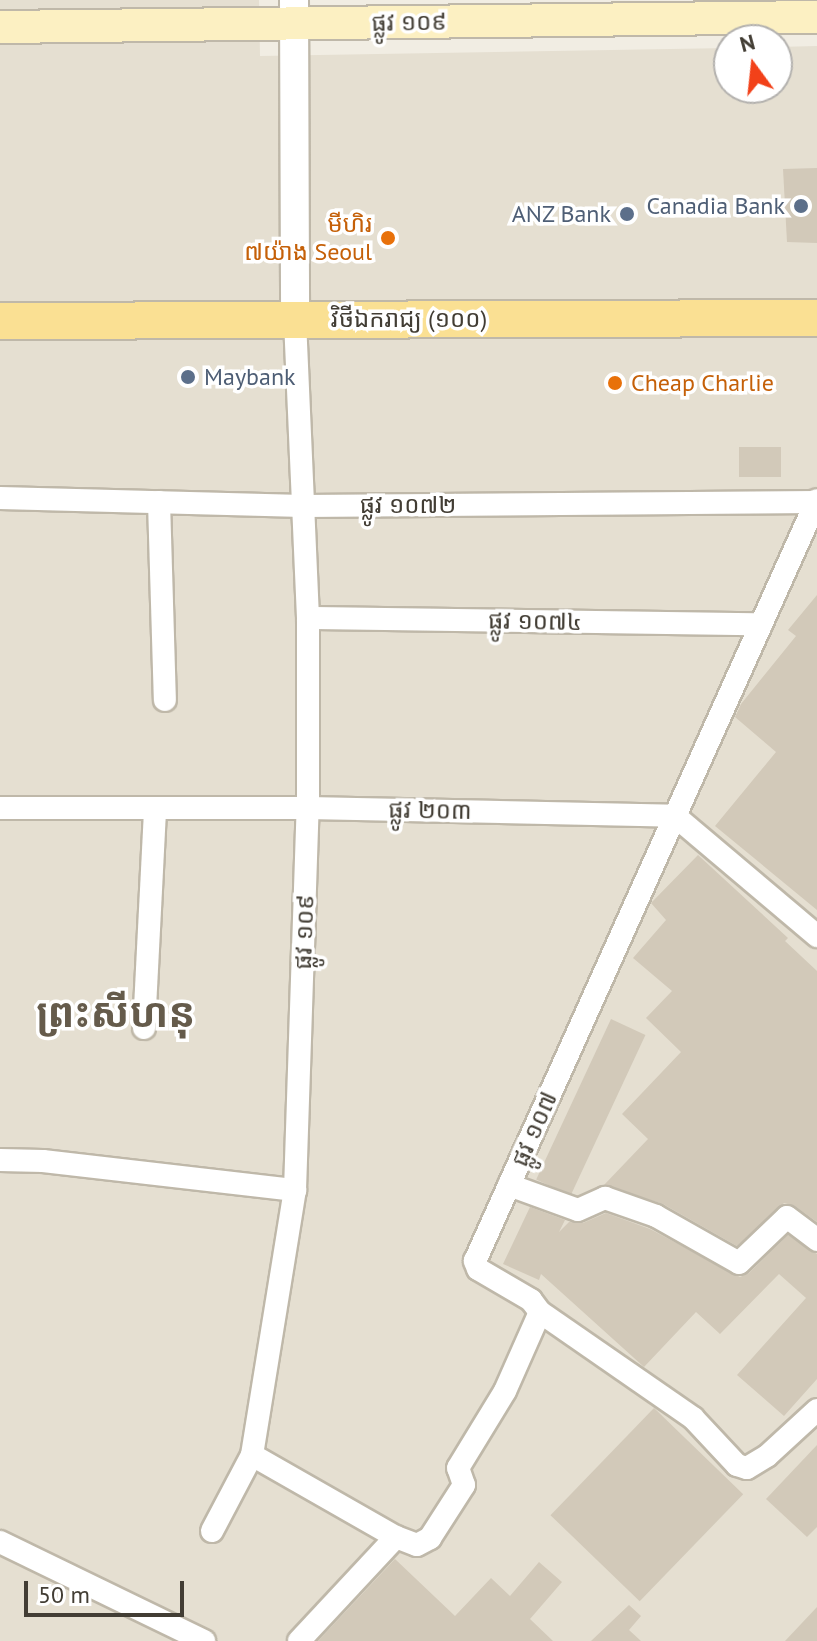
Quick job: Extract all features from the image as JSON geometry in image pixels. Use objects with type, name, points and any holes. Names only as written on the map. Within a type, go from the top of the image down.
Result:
[{"type":"main road","name":"ផ្លូវ ១០៩","points":[[0,27],[294,12],[817,17]]},
{"type":"main road","name":"វិថីឯករាជ្យ (១០០)","points":[[0,321],[817,318]]},
{"type":"street","points":[[294,12],[295,319]]},
{"type":"street","name":"ផ្លូវ ១០៩","points":[[212,1531],[252,1455],[295,1190],[308,808],[308,618],[295,319]]},
{"type":"street","name":"ផ្លូវ ១០៧២","points":[[0,498],[303,506],[817,501]]},
{"type":"street","name":"ផ្លូវ ១០៧","points":[[540,1312],[531,1300],[476,1266],[509,1185],[817,501]]},
{"type":"street","points":[[159,502],[165,700]]},
{"type":"street","name":"ផ្លូវ ១០៧៤","points":[[308,618],[761,624]]},
{"type":"street","name":"ផ្លូវ ២០៣","points":[[0,808],[308,808],[675,816]]},
{"type":"street","points":[[144,1028],[155,808]]},
{"type":"street","points":[[675,816],[817,936]]},
{"type":"street","points":[[0,1160],[43,1161],[295,1190]]},
{"type":"street","points":[[509,1185],[578,1210],[605,1198],[656,1216],[739,1263],[787,1217],[817,1240]]},
{"type":"street","points":[[252,1455],[396,1537],[422,1544],[464,1485],[458,1468],[505,1391],[540,1312],[693,1418],[737,1465],[747,1468],[767,1456],[817,1410]]},
{"type":"street","points":[[299,1641],[396,1537]]},
{"type":"street","points":[[0,1542],[192,1638]]},
{"type":"shaded area","points":[[0,0],[259,0],[260,56],[713,48],[713,104],[793,104],[793,47],[817,46],[817,1641],[0,1641]]},
{"type":"building","name":"Canadia Bank","points":[[817,168],[817,243],[787,242],[783,169]]},
{"type":"building","points":[[739,447],[781,447],[781,477],[739,477]]},
{"type":"building","points":[[817,595],[817,910],[715,826],[776,752],[735,717],[741,704],[796,636],[788,630]]},
{"type":"building","points":[[698,855],[788,938],[785,941],[817,971],[817,1222],[795,1206],[784,1203],[737,1246],[663,1204],[604,1185],[648,1139],[622,1114],[681,1052],[646,1018],[672,991],[633,958],[666,920],[651,903]]},
{"type":"building","points":[[611,1019],[645,1035],[571,1195],[536,1179]]},
{"type":"building","points":[[530,1207],[565,1220],[559,1232],[569,1222],[583,1223],[606,1213],[650,1229],[740,1277],[749,1273],[788,1235],[817,1254],[817,1379],[784,1416],[737,1375],[806,1298],[779,1274],[720,1334],[696,1312],[644,1367],[541,1274],[539,1280],[503,1264]]},
{"type":"building","points":[[654,1408],[743,1494],[640,1601],[550,1515]]},
{"type":"building","points":[[817,1445],[817,1527],[807,1537],[766,1499]]},
{"type":"building","points":[[395,1559],[455,1616],[491,1578],[510,1596],[539,1562],[562,1582],[530,1619],[553,1641],[318,1641]]},
{"type":"building","points":[[629,1605],[641,1616],[629,1630],[641,1641],[591,1641]]},
{"type":"building","points":[[817,1607],[817,1641],[785,1641]]},
{"type":"place","name":"Canadia Bank","points":[[801,206]]},
{"type":"place","name":"ANZ Bank","points":[[627,214]]},
{"type":"place","name":"មីហិរ ៧យ៉ាង Seoul","points":[[388,238]]},
{"type":"place","name":"Maybank","points":[[188,377]]},
{"type":"place","name":"Cheap Charlie","points":[[615,383]]},
{"type":"district","name":"ព្រះសីហនុ","points":[[116,1012]]}]
